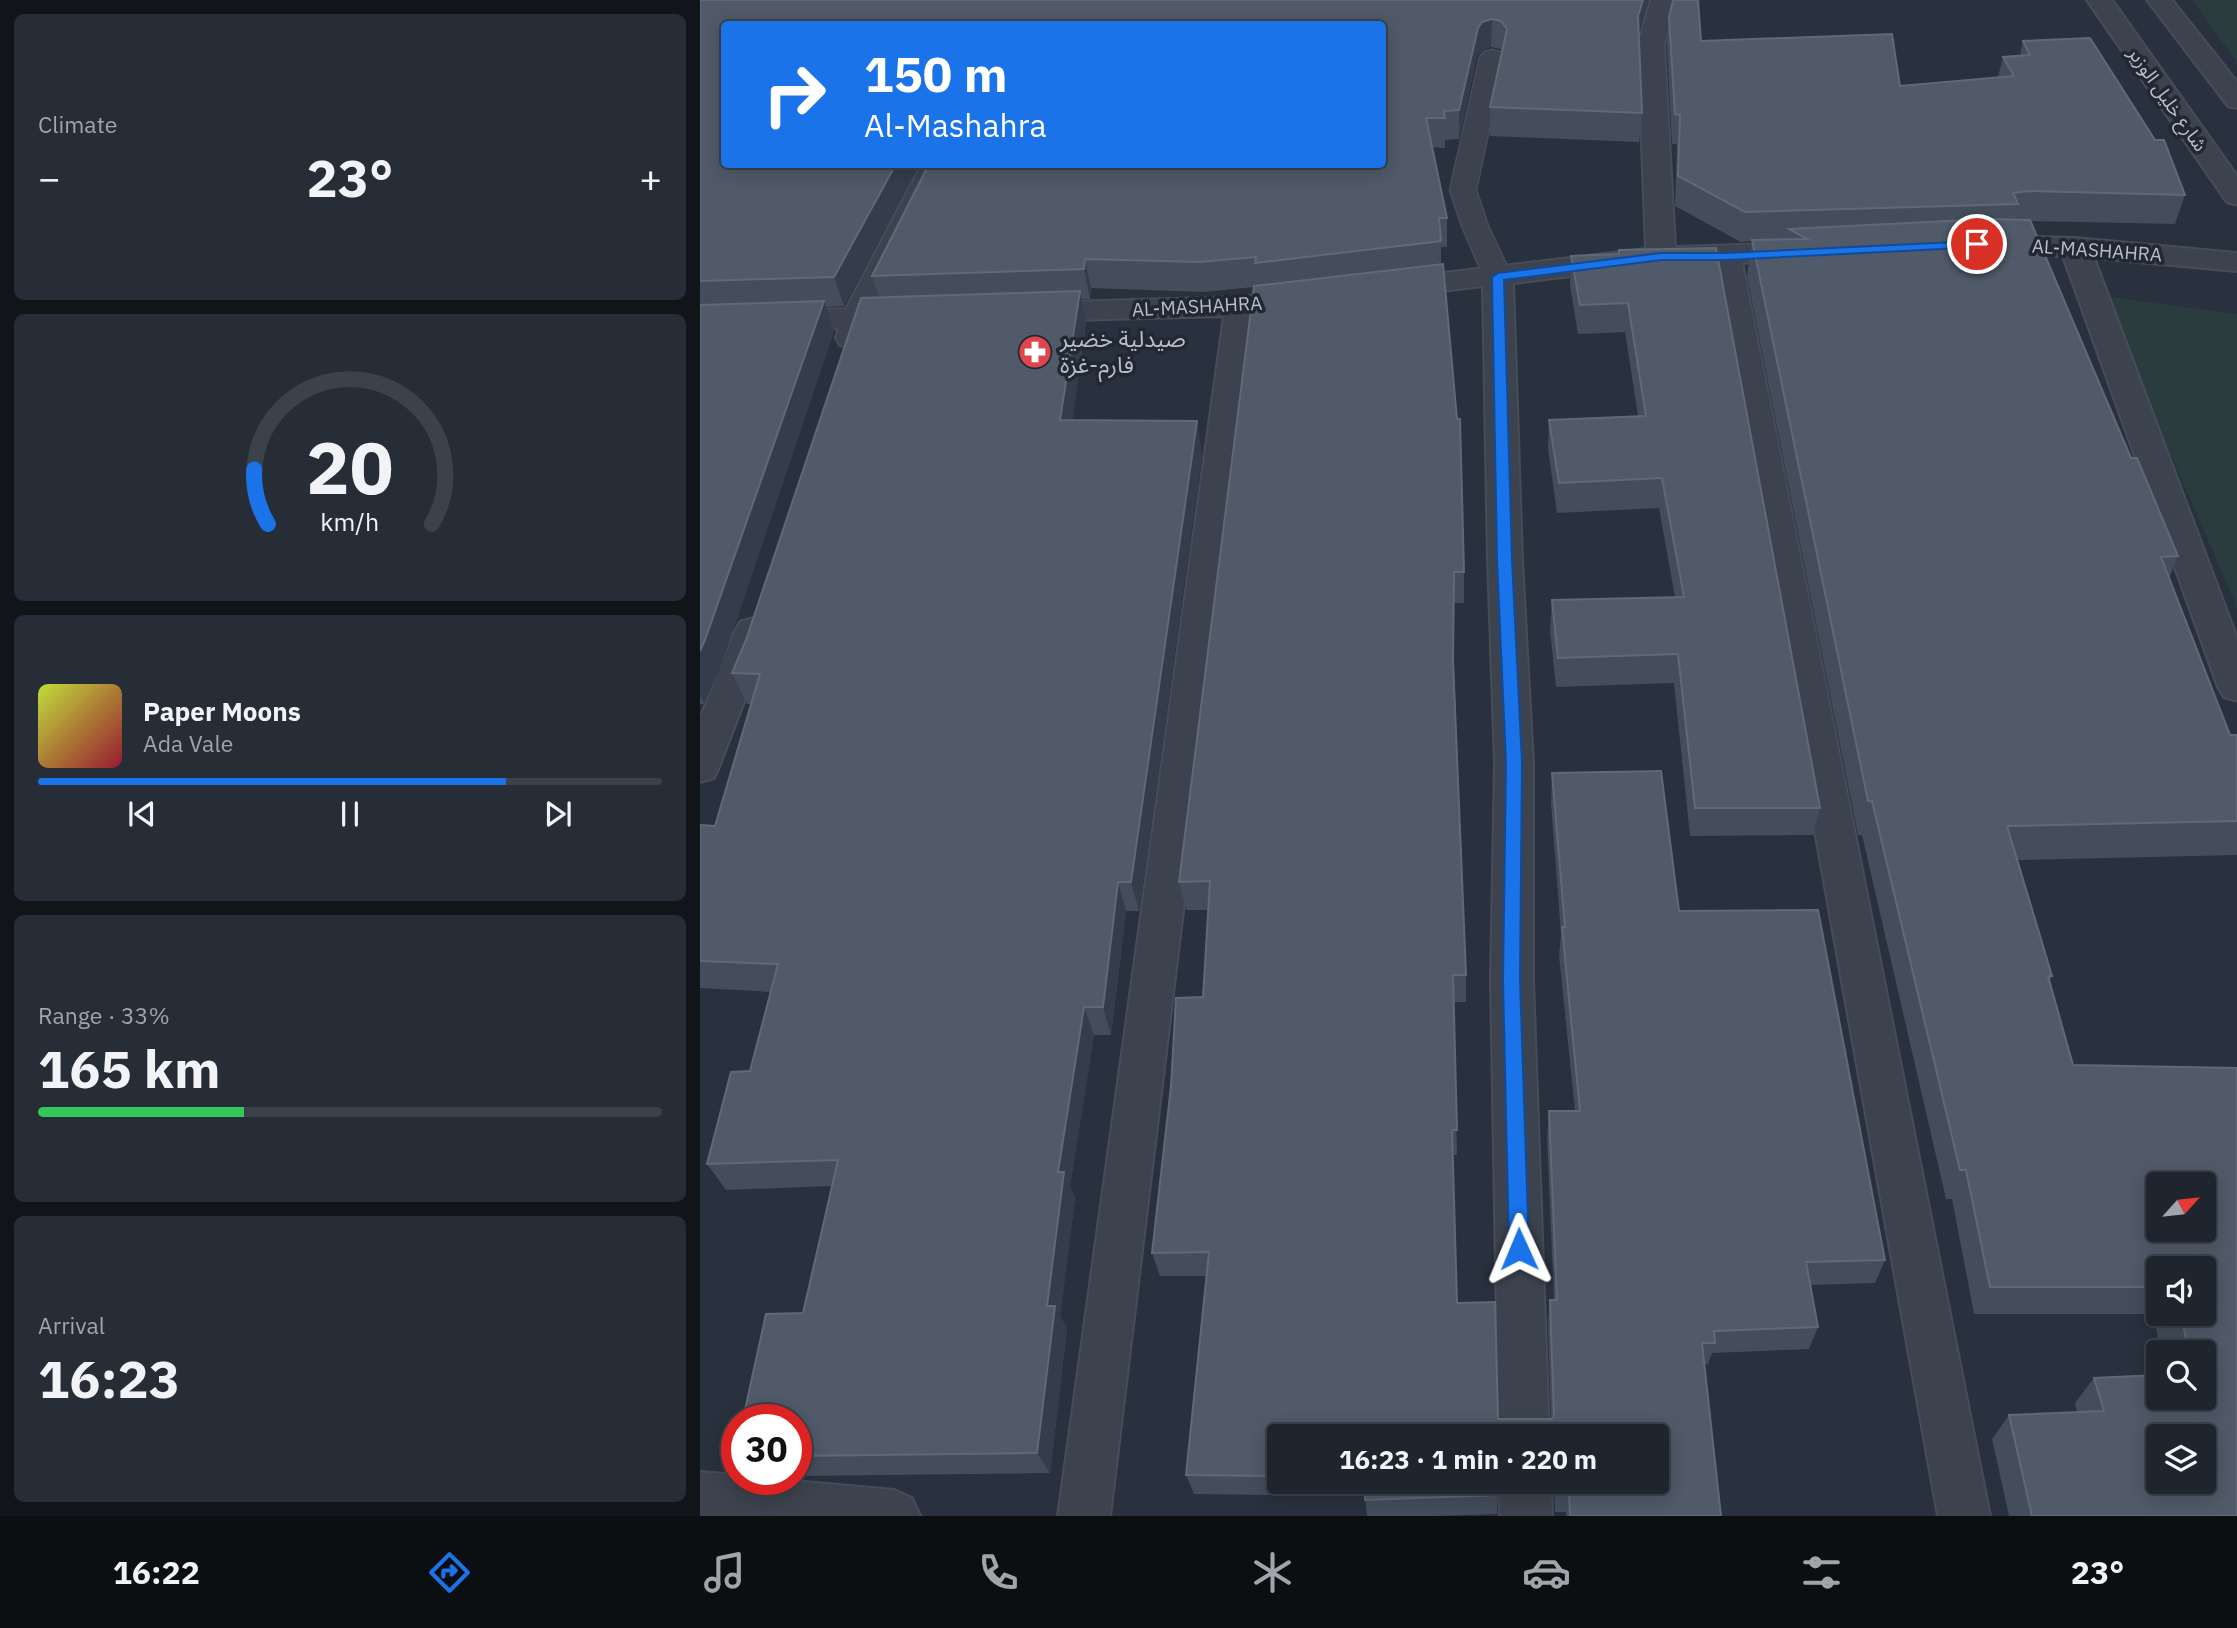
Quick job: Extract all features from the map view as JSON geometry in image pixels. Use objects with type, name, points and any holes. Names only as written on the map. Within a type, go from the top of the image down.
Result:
[{"type":"street","points":[[1661,256],[1651,45],[1663,0]]},
{"type":"street","name":"شارع خليل الوزير","points":[[2099,0],[2237,197]]},
{"type":"street","points":[[2159,0],[2237,100]]},
{"type":"street","points":[[840,369],[858,317],[934,168]]},
{"type":"street","name":"AL-MASHAHRA","points":[[1964,245],[2075,247],[2237,262]]},
{"type":"street","points":[[2075,247],[2237,687]]},
{"type":"street","points":[[1371,291],[1661,256],[1726,256],[1832,250]]},
{"type":"street","points":[[1726,256],[1964,1516]]},
{"type":"street","points":[[1498,277],[1505,560],[1514,763],[1512,980],[1524,1424]]},
{"type":"street","name":"AL-MASHAHRA","points":[[1004,313],[1241,306],[1332,295]]},
{"type":"street","points":[[1084,1516],[1241,306]]},
{"type":"street","points":[[700,323],[937,315]]},
{"type":"street","points":[[700,767],[740,670],[762,604]]},
{"type":"street","points":[[1525,1494],[1526,1516]]},
{"type":"street","points":[[700,1498],[894,1516]]},
{"type":"lane","points":[[1492,57],[1463,190],[1475,226],[1498,277]]},
{"type":"shaded area","points":[[2192,0],[2237,0],[2237,62]]},
{"type":"shaded area","points":[[2102,296],[2237,314],[2237,607]]},
{"type":"building","points":[[700,0],[1643,0],[1638,16],[1642,113],[1490,107],[1507,29],[1501,21],[1492,19],[1482,22],[1478,28],[1459,110],[1444,111],[1445,118],[1426,118],[1447,218],[1439,218],[1441,241],[1255,263],[1256,257],[1199,262],[1085,259],[1084,269],[872,276],[927,168],[1386,168],[1386,21],[721,21],[721,168],[894,168],[834,277],[700,281]]},
{"type":"building","points":[[1673,0],[1698,0],[1701,41],[1892,34],[1900,86],[2014,76],[2003,57],[2030,55],[2023,41],[2090,38],[2155,140],[2164,140],[2185,195],[2029,191],[2013,193],[2018,204],[1745,212],[1678,176],[1680,115],[1675,114],[1669,17]]},
{"type":"building","points":[[1987,219],[2030,220],[2131,458],[2137,458],[2178,556],[2161,557],[2230,735],[2237,735],[2237,821],[2007,826],[2052,976],[2048,976],[2073,1065],[2237,1068],[2237,1516],[2032,1516],[2009,1415],[2104,1411],[2094,1378],[2146,1376],[2146,1410],[2216,1410],[2216,1340],[2186,1340],[2183,1326],[2216,1326],[2216,1256],[2146,1256],[2146,1287],[1990,1287],[1966,1170],[1960,1170],[1872,801],[1868,801],[1752,240],[1807,239],[1789,229]]},
{"type":"building","points":[[1716,248],[1820,808],[1695,808],[1678,654],[1558,658],[1552,600],[1684,597],[1662,478],[1559,483],[1549,420],[1646,416],[1628,303],[1580,305],[1571,256],[1619,254],[1619,250]]},
{"type":"building","points":[[1443,264],[1457,419],[1460,419],[1464,572],[1454,572],[1453,660],[1466,975],[1453,975],[1457,1130],[1452,1130],[1457,1303],[1495,1302],[1498,1419],[1554,1417],[1550,1300],[1557,1300],[1549,1111],[1580,1111],[1562,927],[1565,927],[1552,773],[1661,771],[1679,911],[1818,910],[1885,1260],[1806,1262],[1818,1327],[1714,1331],[1715,1343],[1702,1343],[1721,1516],[1570,1516],[1569,1494],[1669,1494],[1669,1424],[1267,1424],[1267,1476],[1186,1475],[1209,1252],[1152,1253],[1171,1086],[1176,998],[1203,997],[1210,881],[1179,882],[1254,286]]},
{"type":"building","points":[[1080,291],[1060,420],[1197,421],[1131,882],[1118,882],[1103,1007],[1084,1007],[1058,1172],[1064,1172],[1047,1306],[1055,1306],[1037,1453],[812,1456],[812,1404],[746,1404],[766,1314],[803,1313],[838,1160],[707,1164],[731,1072],[750,1071],[778,964],[700,961],[700,825],[715,826],[760,674],[732,673],[746,640],[861,298]]},
{"type":"building","points":[[824,301],[705,640],[700,651],[700,305]]},
{"type":"building","points":[[1365,1494],[1498,1494],[1498,1495],[1365,1500]]},
{"type":"place","name":"صيدلية خضير فارم-غزة","points":[[1035,352]]},
{"type":"route","points":[[1519,1249],[1512,980],[1514,763],[1505,560],[1498,277],[1661,256],[1726,256],[1977,244]]}]
